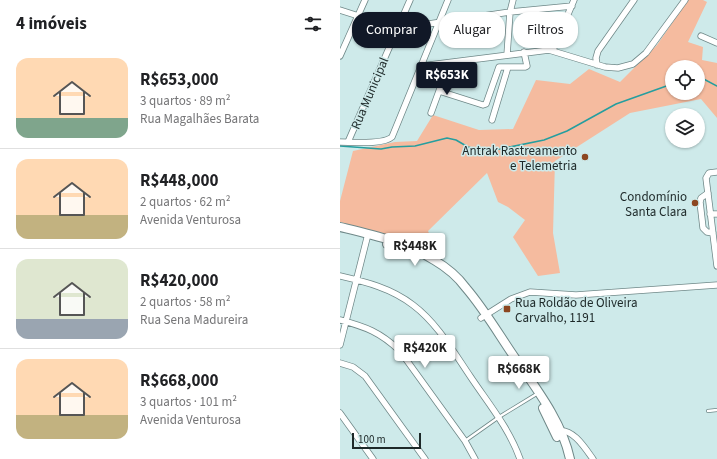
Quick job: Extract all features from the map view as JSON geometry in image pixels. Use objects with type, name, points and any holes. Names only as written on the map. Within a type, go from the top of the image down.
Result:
[{"type":"street","points":[[360,12],[365,0]]},
{"type":"street","name":"Rua Municipal","points":[[404,12],[410,0]]},
{"type":"street","points":[[340,142],[388,140],[392,137],[448,0]]},
{"type":"street","points":[[507,54],[510,12],[513,0]]},
{"type":"street","points":[[553,50],[574,0]]},
{"type":"street","points":[[597,65],[596,58],[598,51],[634,0]]},
{"type":"street","points":[[420,66],[507,54],[553,50],[597,65],[618,68],[633,64],[639,60],[652,46],[686,0]]},
{"type":"street","points":[[431,23],[510,12],[572,6]]},
{"type":"street","points":[[340,10],[352,14]]},
{"type":"street","points":[[340,56],[352,29]]},
{"type":"street","points":[[700,36],[717,43]]},
{"type":"street","name":"Rua Municipal","points":[[348,142],[388,48]]},
{"type":"street","points":[[439,91],[483,105],[486,104],[498,69],[502,67],[525,67],[524,52]]},
{"type":"street","points":[[492,120],[508,67]]},
{"type":"street","points":[[431,113],[446,72]]},
{"type":"street","points":[[717,172],[709,173],[706,178],[717,266]]},
{"type":"street","points":[[708,193],[701,198],[700,207],[703,228],[707,232],[713,233]]},
{"type":"street","points":[[710,214],[717,214]]},
{"type":"street","points":[[340,227],[367,236]]},
{"type":"street","points":[[340,232],[398,242],[440,264],[466,288],[559,435],[564,459]]},
{"type":"street","points":[[340,345],[343,321],[357,280],[367,236]]},
{"type":"street","points":[[340,276],[384,289],[413,304],[424,314],[442,336],[499,417],[510,436],[520,459]]},
{"type":"street","points":[[484,316],[511,299],[530,292],[576,295],[717,285]]},
{"type":"street","points":[[484,316],[542,398],[570,459]]},
{"type":"street","points":[[343,321],[371,329],[400,351],[465,441],[475,459]]},
{"type":"street","points":[[340,363],[353,367],[365,376],[425,459]]},
{"type":"street","points":[[340,414],[373,459]]},
{"type":"street","points":[[559,435],[567,430],[583,445],[593,459]]},
{"type":"street","points":[[559,435],[583,445]]},
{"type":"lane","points":[[465,441],[534,395]]},
{"type":"lane","points":[[708,411],[717,410]]},
{"type":"shaded area","points":[[688,0],[703,0],[707,2],[688,42],[703,47],[702,60],[665,60],[665,100],[696,100],[630,113],[555,161],[553,233],[560,273],[538,276],[513,237],[525,220],[508,207],[498,202],[487,173],[428,231],[437,251],[340,222],[340,201],[353,151],[395,142],[417,141],[433,115],[479,130],[513,129],[536,80],[570,84],[589,69],[620,82],[657,45]]},
{"type":"shaded area","points":[[705,61],[717,63],[717,118],[702,100],[705,100]]},
{"type":"waterway","points":[[705,80],[717,86]]},
{"type":"waterway","points":[[340,146],[381,149],[415,146],[447,138],[456,140],[468,147],[480,150],[500,149],[544,140],[567,131],[616,104],[665,86]]},
{"type":"place","name":"Antrak Rastreamento e Telemetria","points":[[585,157]]},
{"type":"place","name":"Condomínio Santa Clara","points":[[695,203]]},
{"type":"place","name":"Rua Roldão de Oliveira Carvalho, 1191","points":[[507,309]]}]
